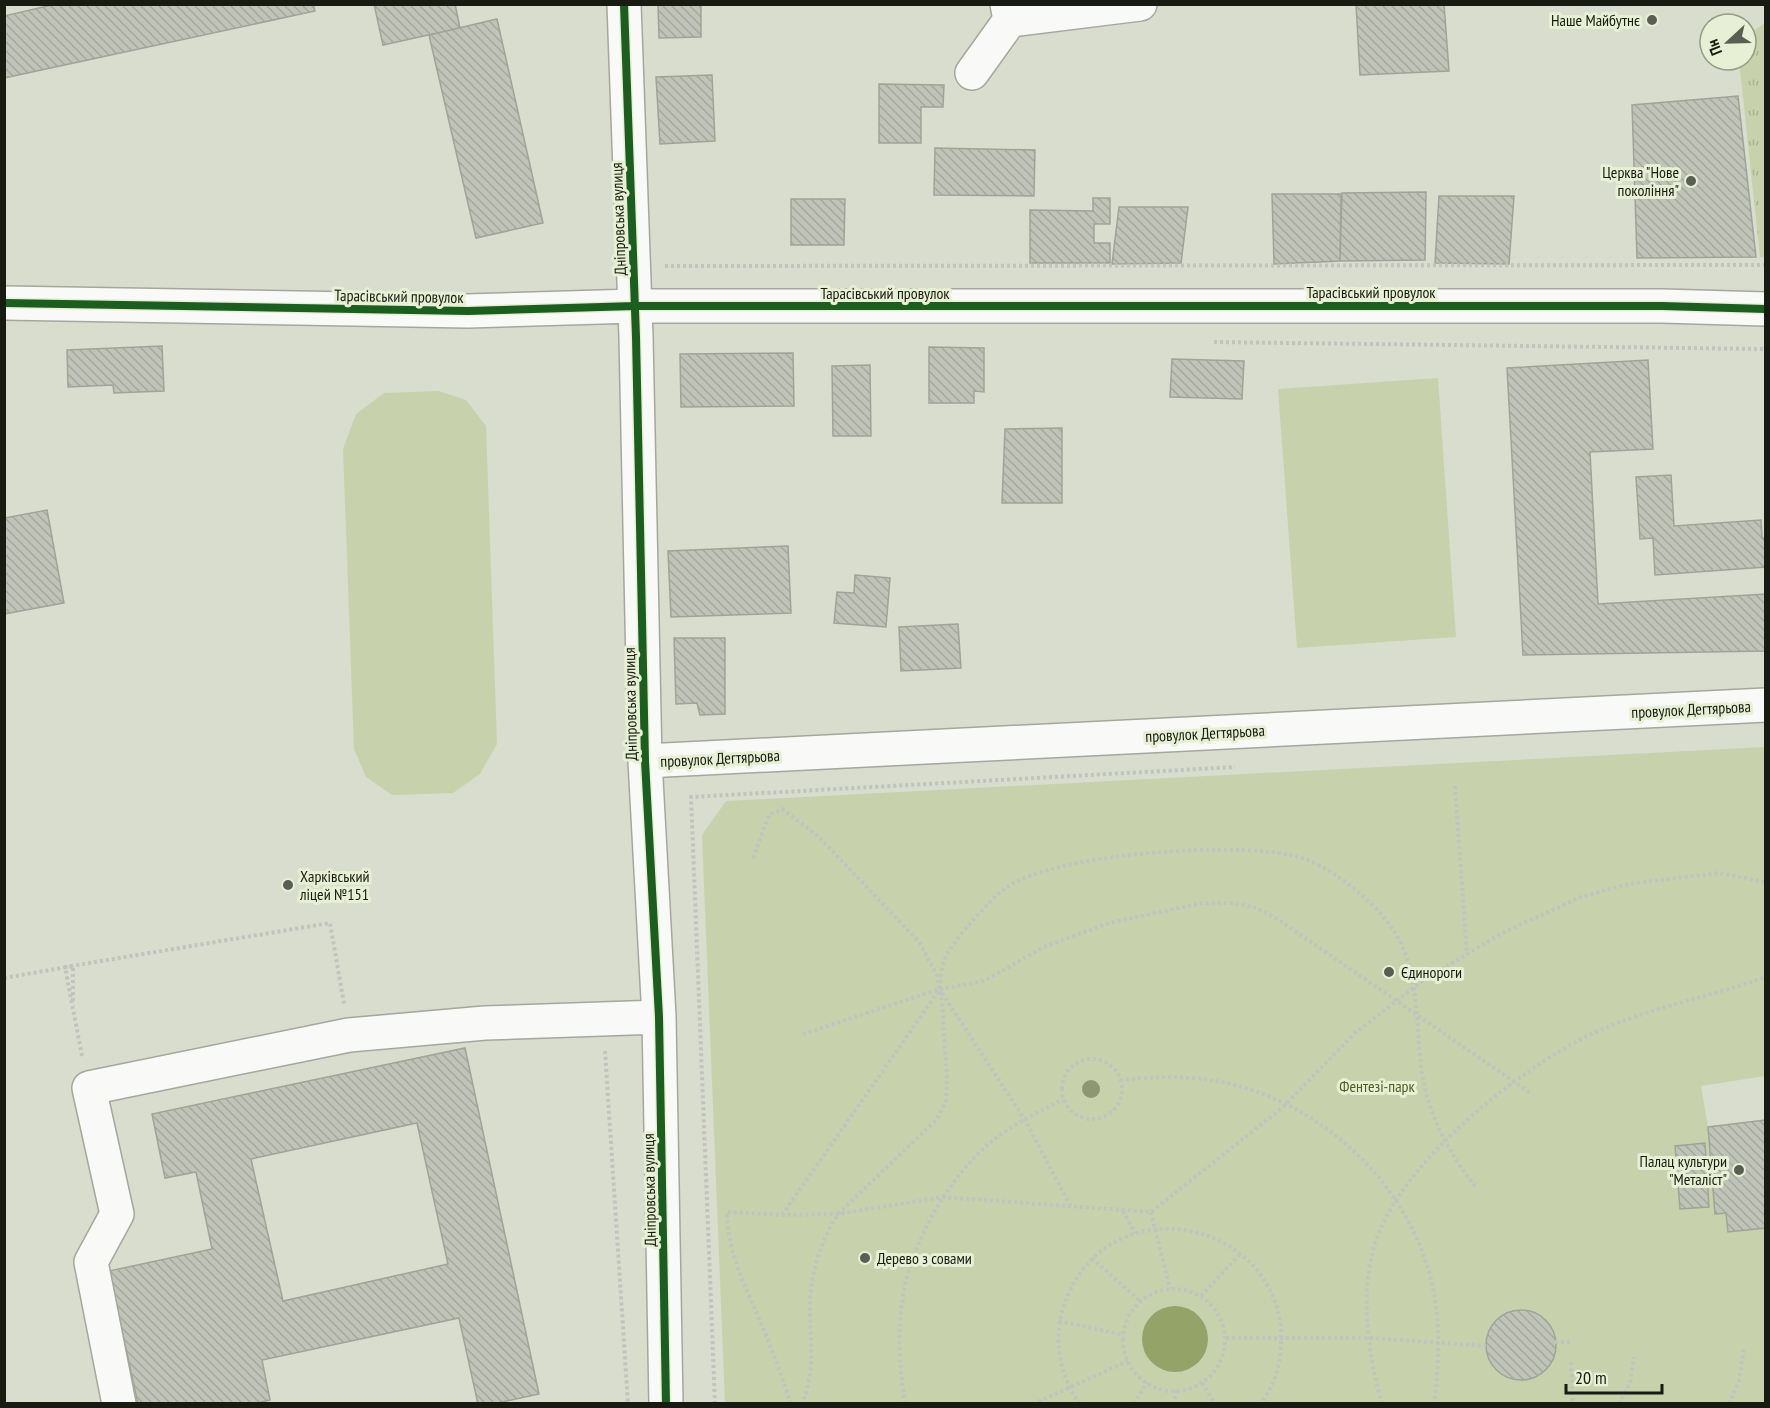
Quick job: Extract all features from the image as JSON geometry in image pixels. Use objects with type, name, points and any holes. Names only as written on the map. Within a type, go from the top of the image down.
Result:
[{"type":"street","name":"Дніпровська вулиця","points":[[624,4],[635,306],[645,761],[659,1017],[666,1404]]},
{"type":"street","points":[[972,73],[1009,12],[1140,4]]},
{"type":"street","name":"Тарасівський провулок","points":[[4,303],[468,311],[635,306],[1662,306],[1766,309]]},
{"type":"street","name":"провулок Дегтярьова","points":[[645,761],[1766,705]]},
{"type":"street","points":[[119,1404],[91,1262],[117,1214],[89,1088],[349,1035],[485,1023],[604,1021],[659,1017]]},
{"type":"path","points":[[633,266],[1766,265]]},
{"type":"path","points":[[1204,342],[1766,349]]},
{"type":"path","points":[[715,1404],[691,797],[1240,767]]},
{"type":"path","points":[[1455,786],[1467,954]]},
{"type":"path","points":[[753,858],[769,815],[782,809],[818,836],[920,943],[937,976],[946,1048],[946,1101],[937,1119],[838,1214],[827,1231],[811,1287],[813,1353],[802,1404]]},
{"type":"path","points":[[782,1215],[940,989],[945,957],[975,918],[1006,887],[1044,870],[1089,862],[1144,854],[1219,850],[1292,855],[1327,868],[1371,904],[1393,929],[1410,966],[1422,1074],[1432,1112],[1444,1141],[1475,1186]]},
{"type":"path","points":[[791,1404],[770,1344],[738,1267],[727,1232],[727,1212],[782,1215],[838,1214],[943,1197],[1151,1212],[1285,1103],[1355,1033],[1413,989],[1502,933],[1581,897],[1629,884],[1719,873],[1766,882]]},
{"type":"path","points":[[803,1034],[940,989],[984,981],[1044,947],[1109,923],[1202,903],[1233,903],[1257,908],[1279,920],[1532,1094]]},
{"type":"path","points":[[4,978],[330,923],[349,1035]]},
{"type":"path","points":[[73,966],[73,1011]]},
{"type":"path","points":[[64,967],[89,1088]]},
{"type":"path","points":[[1382,1404],[1370,1338],[1367,1275],[1374,1244],[1396,1201],[1444,1141],[1486,1102],[1514,1082],[1607,1026],[1766,977]]},
{"type":"path","points":[[940,989],[1025,1119],[1072,1208]]},
{"type":"path","points":[[604,1021],[628,1404]]},
{"type":"path","points":[[1084,1060],[1104,1061],[1112,1067],[1120,1080],[1121,1094],[1118,1104],[1103,1117],[1084,1118],[1068,1107],[1063,1099],[1063,1079],[1068,1070],[1084,1060]]},
{"type":"path","points":[[1120,1080],[1194,1078],[1243,1087],[1285,1103],[1312,1117],[1332,1131],[1368,1165],[1396,1201],[1421,1249],[1434,1297],[1439,1342],[1434,1404]]},
{"type":"path","points":[[904,1404],[898,1357],[902,1301],[917,1247],[943,1197],[991,1142],[1025,1119],[1063,1099]]},
{"type":"path","points":[[1123,1210],[1135,1233]]},
{"type":"path","points":[[1151,1212],[1157,1227],[1170,1289]]},
{"type":"path","points":[[1080,1404],[1069,1387],[1059,1358],[1059,1321],[1070,1287],[1092,1258],[1122,1237],[1157,1227],[1193,1229],[1227,1242],[1255,1266],[1274,1298],[1282,1340],[1277,1372],[1262,1404]]},
{"type":"path","points":[[1201,1296],[1240,1254]]},
{"type":"path","points":[[1092,1258],[1141,1302]]},
{"type":"path","points":[[1170,1289],[1186,1290],[1201,1296],[1213,1307],[1222,1321],[1226,1338],[1223,1356],[1215,1371],[1202,1383],[1186,1390],[1169,1391],[1147,1382],[1138,1376],[1128,1361],[1124,1335],[1131,1314],[1141,1302],[1154,1293],[1170,1289]]},
{"type":"path","points":[[1059,1321],[1124,1335]]},
{"type":"path","points":[[1226,1338],[1282,1340],[1370,1338],[1486,1346]]},
{"type":"path","points":[[1555,1342],[1570,1342]]},
{"type":"path","points":[[1729,1404],[1739,1381],[1744,1348]]},
{"type":"path","points":[[1619,1404],[1630,1382],[1635,1357]]},
{"type":"path","points":[[1033,1404],[1128,1361]]},
{"type":"path","points":[[1571,1362],[1573,1404]]},
{"type":"path","points":[[1134,1404],[1147,1382]]},
{"type":"path","points":[[1202,1383],[1215,1404]]},
{"type":"path","points":[[1175,1390],[1175,1404]]},
{"type":"green space","points":[[1765,23],[1766,257],[1760,257],[1740,72],[1758,72],[1758,28]]},
{"type":"green space","points":[[1438,378],[1456,637],[1297,648],[1278,389]]},
{"type":"green space","points":[[439,391],[466,400],[486,426],[497,744],[480,774],[453,793],[392,795],[366,777],[354,749],[343,449],[356,414],[384,393]]},
{"type":"green space","name":"Фентезі-парк","points":[[1765,747],[1765,1076],[1701,1086],[1708,1127],[1715,1213],[1726,1213],[1729,1232],[1765,1228],[1765,1403],[725,1403],[702,835],[726,801]]},
{"type":"shaded area","points":[[1175,1306],[1188,1309],[1198,1316],[1205,1326],[1208,1339],[1205,1352],[1198,1362],[1188,1369],[1175,1372],[1162,1369],[1152,1362],[1145,1352],[1142,1339],[1145,1326],[1152,1316],[1162,1309]]},
{"type":"building","points":[[56,4],[313,4],[315,11],[4,78],[4,16]]},
{"type":"building","points":[[374,4],[455,4],[460,28],[383,45]]},
{"type":"building","points":[[658,4],[701,4],[701,37],[659,38]]},
{"type":"building","points":[[1356,4],[1444,4],[1449,71],[1360,75]]},
{"type":"building","points":[[497,19],[543,223],[476,238],[429,35]]},
{"type":"building","points":[[712,75],[715,141],[660,144],[656,77]]},
{"type":"building","points":[[879,84],[944,85],[943,107],[921,107],[921,143],[879,143]]},
{"type":"building","name":"Церква \"Нове покоління\"","points":[[1738,96],[1756,257],[1637,258],[1632,105]]},
{"type":"building","points":[[935,148],[1035,150],[1034,196],[934,195]]},
{"type":"building","points":[[1426,192],[1425,260],[1340,261],[1342,193]]},
{"type":"building","points":[[1272,194],[1341,194],[1340,261],[1274,264]]},
{"type":"building","points":[[1439,196],[1514,196],[1509,264],[1435,263]]},
{"type":"building","points":[[1093,198],[1110,198],[1110,224],[1094,224],[1094,243],[1110,243],[1110,263],[1030,263],[1030,210],[1093,211]]},
{"type":"building","points":[[791,199],[845,199],[844,245],[791,245]]},
{"type":"building","points":[[1119,207],[1188,207],[1181,263],[1112,264]]},
{"type":"building","points":[[162,346],[164,391],[114,393],[113,385],[68,387],[67,350]]},
{"type":"building","points":[[929,347],[984,348],[984,392],[974,391],[974,403],[929,403]]},
{"type":"building","points":[[793,353],[794,406],[681,407],[680,354]]},
{"type":"building","points":[[1172,359],[1244,361],[1242,399],[1170,397]]},
{"type":"building","points":[[1648,360],[1653,449],[1590,452],[1598,604],[1766,594],[1766,651],[1523,655],[1507,368]]},
{"type":"building","points":[[870,365],[871,436],[833,436],[832,366]]},
{"type":"building","points":[[1062,428],[1062,503],[1002,503],[1005,429]]},
{"type":"building","points":[[1671,475],[1674,526],[1761,520],[1762,538],[1766,538],[1766,567],[1655,575],[1653,538],[1640,539],[1636,477]]},
{"type":"building","points":[[47,510],[64,603],[4,614],[4,518]]},
{"type":"building","points":[[788,546],[791,613],[671,617],[668,551]]},
{"type":"building","points":[[855,575],[890,578],[886,627],[834,623],[837,592],[854,593]]},
{"type":"building","points":[[958,624],[961,668],[901,671],[899,627]]},
{"type":"building","points":[[674,638],[725,638],[725,714],[700,715],[697,703],[676,704]]},
{"type":"building","points":[[465,1048],[539,1394],[493,1404],[478,1404],[459,1318],[262,1360],[270,1400],[254,1404],[138,1404],[109,1271],[212,1249],[196,1172],[165,1178],[152,1114]],"holes":[[[417,1123],[448,1264],[283,1301],[251,1159]]]},
{"type":"building","name":"Палац культури \"Металіст\"","points":[[1765,1120],[1766,1228],[1728,1232],[1726,1213],[1715,1214],[1708,1127]]},
{"type":"building","points":[[1705,1143],[1709,1207],[1680,1209],[1675,1146]]},
{"type":"building","points":[[1521,1310],[1540,1316],[1550,1326],[1556,1345],[1550,1364],[1540,1374],[1521,1380],[1502,1374],[1492,1364],[1486,1345],[1492,1326],[1502,1316]]},
{"type":"cycle path","points":[[624,4],[636,337],[645,761],[659,1017],[666,1404]]},
{"type":"cycle path","points":[[4,303],[468,311],[635,306],[1662,306],[1766,309]]},
{"type":"place","name":"Наше Майбутнє","points":[[1652,20]]},
{"type":"place","name":"Церква \"Нове покоління\"","points":[[1691,181]]},
{"type":"place","name":"Харківський ліцей №151","points":[[288,885]]},
{"type":"place","name":"Єдинороги","points":[[1389,972]]},
{"type":"place","name":"Палац культури \"Металіст\"","points":[[1739,1170]]},
{"type":"place","name":"Дерево з совами","points":[[865,1258]]}]
